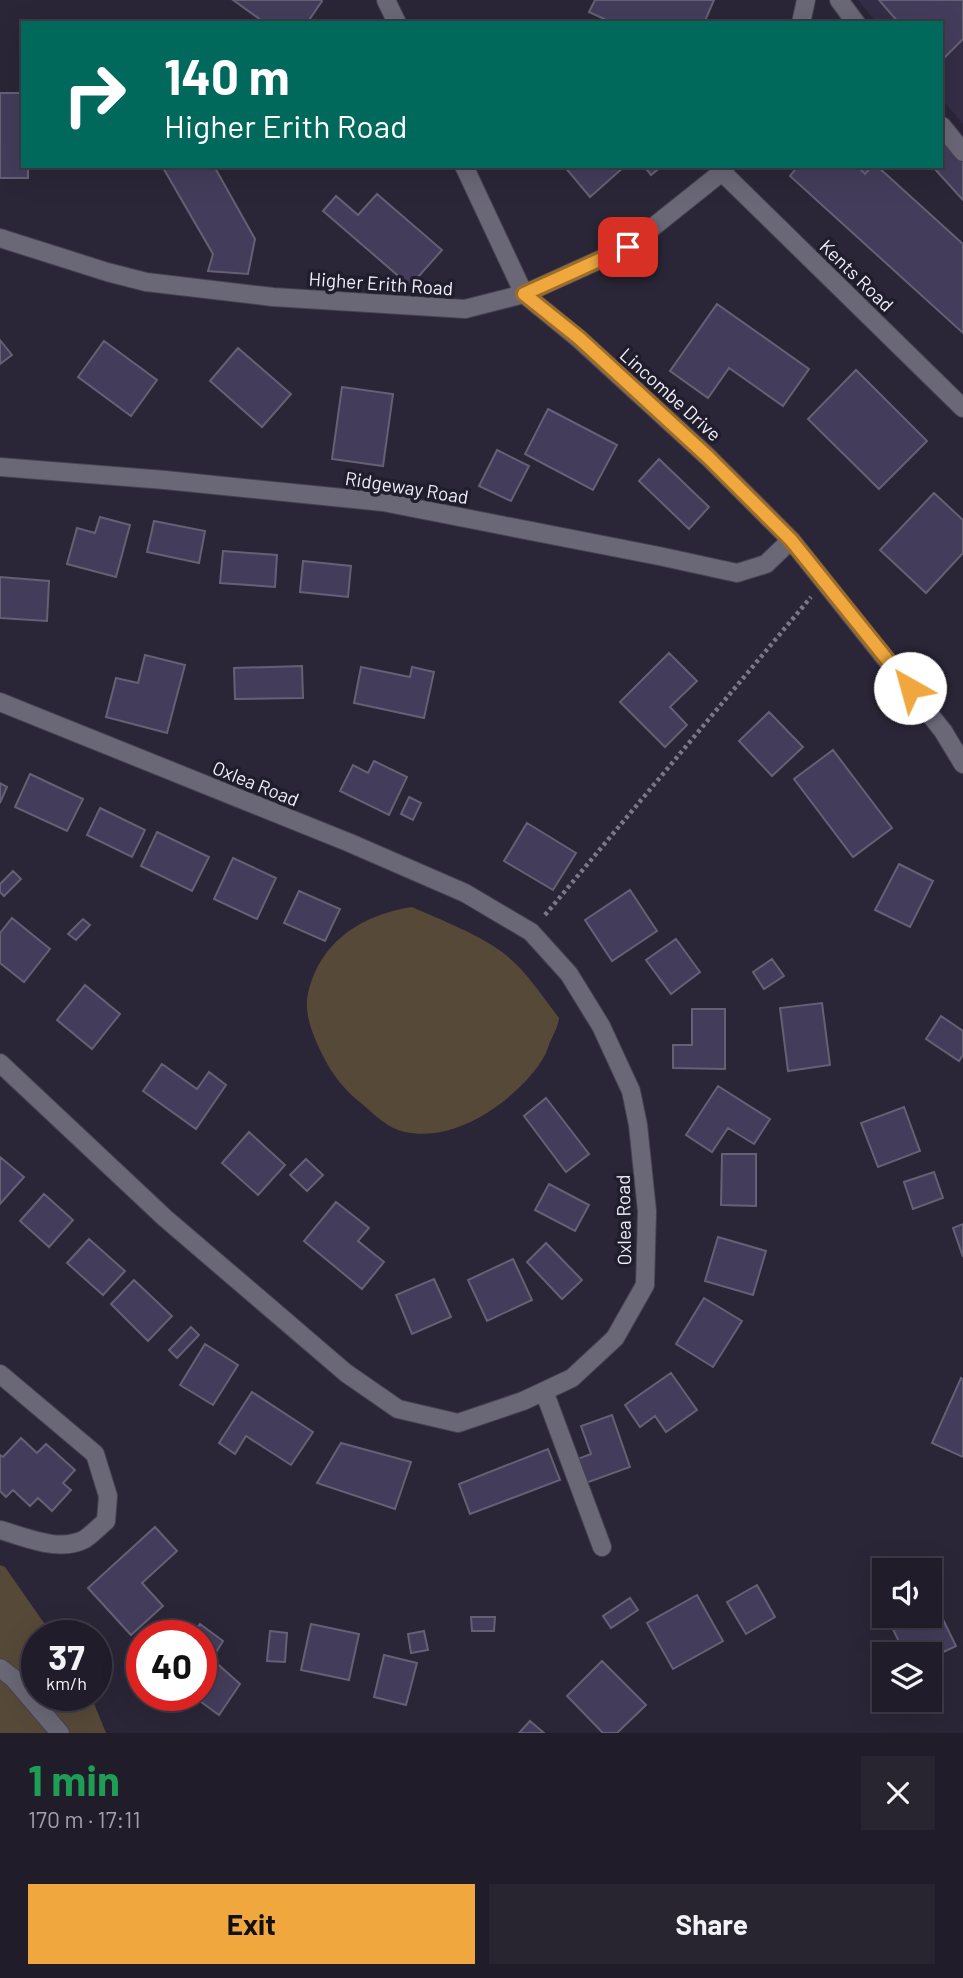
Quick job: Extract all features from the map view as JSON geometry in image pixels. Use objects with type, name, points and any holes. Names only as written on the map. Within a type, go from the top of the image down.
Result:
[{"type":"street","points":[[386,0],[396,21]]},
{"type":"street","points":[[801,21],[806,0]]},
{"type":"street","points":[[839,0],[855,21]]},
{"type":"street","points":[[943,127],[963,152]]},
{"type":"street","points":[[465,168],[524,294]]},
{"type":"street","name":"Higher Erith Road","points":[[0,238],[146,282],[274,297],[465,309],[524,294],[628,247],[724,169]]},
{"type":"street","name":"Kents Road","points":[[724,169],[963,408]]},
{"type":"street","name":"Lincombe Drive","points":[[524,294],[579,338],[708,457],[791,540],[943,731],[963,764]]},
{"type":"street","name":"Ridgeway Road","points":[[0,467],[383,502],[737,573],[766,564],[791,540]]},
{"type":"street","name":"Oxlea Road","points":[[0,702],[465,893],[531,932],[569,974],[601,1026],[631,1091],[639,1125],[646,1211],[645,1285],[615,1338],[572,1378],[523,1401],[458,1423],[398,1409],[346,1373],[165,1218],[0,1063]]},
{"type":"street","points":[[0,1374],[95,1454],[108,1496],[106,1521],[86,1538],[67,1546],[0,1530]]},
{"type":"street","points":[[544,1391],[603,1547]]},
{"type":"street","points":[[0,1668],[13,1678],[60,1733]]},
{"type":"path","points":[[531,932],[825,580]]},
{"type":"shaded area","points":[[858,0],[963,0],[963,124],[943,100],[943,21],[875,21]]},
{"type":"shaded area","points":[[412,907],[473,934],[506,955],[528,977],[559,1018],[542,1060],[532,1074],[500,1104],[455,1128],[418,1134],[387,1124],[349,1092],[334,1075],[314,1037],[307,1008],[313,976],[332,946],[368,920]]},
{"type":"shaded area","points":[[0,1565],[5,1567],[42,1620],[21,1620],[21,1711],[97,1711],[106,1733],[0,1733]]},
{"type":"building","points":[[233,0],[322,1],[308,21],[262,21]]},
{"type":"building","points":[[595,0],[714,0],[705,21],[609,21],[589,12]]},
{"type":"building","points":[[879,0],[963,0],[963,39],[943,59],[943,21],[897,21]]},
{"type":"building","points":[[0,93],[21,93],[21,168],[28,168],[28,178],[0,178]]},
{"type":"building","points":[[943,135],[963,159],[963,200],[934,168],[943,168]]},
{"type":"building","points":[[163,168],[215,168],[255,239],[248,274],[208,271],[213,254]]},
{"type":"building","points":[[566,168],[623,168],[590,197]]},
{"type":"building","points":[[646,168],[660,168],[651,175]]},
{"type":"building","points":[[796,168],[859,168],[865,174],[870,168],[879,168],[963,244],[963,333],[790,176]]},
{"type":"building","points":[[859,168],[870,168],[865,174]]},
{"type":"building","points":[[377,194],[442,250],[410,286],[323,211],[336,196],[358,215]]},
{"type":"building","points":[[717,304],[809,369],[783,406],[729,368],[708,398],[670,371]]},
{"type":"building","points":[[0,340],[12,355],[0,364]]},
{"type":"building","points":[[104,341],[157,380],[131,416],[78,377]]},
{"type":"building","points":[[238,348],[291,394],[262,427],[210,381]]},
{"type":"building","points":[[856,370],[927,441],[879,489],[808,419]]},
{"type":"building","points":[[342,387],[393,394],[383,466],[332,459]]},
{"type":"building","points":[[548,409],[617,445],[593,490],[525,454]]},
{"type":"building","points":[[497,450],[529,466],[511,501],[479,486]]},
{"type":"building","points":[[659,459],[709,507],[689,529],[639,481]]},
{"type":"building","points":[[934,493],[963,520],[963,553],[926,593],[880,550]]},
{"type":"building","points":[[100,517],[130,525],[116,577],[67,564],[77,528],[95,533]]},
{"type":"building","points":[[154,521],[205,531],[199,563],[147,552]]},
{"type":"building","points":[[223,551],[277,555],[275,587],[220,583]]},
{"type":"building","points":[[303,561],[351,566],[348,597],[300,592]]},
{"type":"building","points":[[0,577],[49,581],[47,621],[0,618]]},
{"type":"building","points":[[669,653],[697,681],[670,707],[687,725],[665,747],[620,702]]},
{"type":"building","points":[[145,655],[185,665],[167,733],[106,717],[116,678],[138,683]]},
{"type":"building","points":[[302,666],[303,698],[235,699],[234,668]]},
{"type":"building","points":[[361,667],[410,677],[412,667],[434,672],[424,718],[354,703]]},
{"type":"building","points":[[769,712],[803,747],[772,776],[739,741]]},
{"type":"building","points":[[833,750],[892,828],[853,857],[794,779]]},
{"type":"building","points":[[374,761],[407,777],[389,815],[340,791],[353,765],[368,773]]},
{"type":"building","points":[[30,774],[83,799],[67,831],[15,807]]},
{"type":"building","points":[[0,783],[7,787],[0,803]]},
{"type":"building","points":[[409,797],[421,803],[413,820],[401,814]]},
{"type":"building","points":[[100,808],[145,830],[132,857],[87,835]]},
{"type":"building","points":[[527,823],[576,853],[553,890],[504,861]]},
{"type":"building","points":[[157,832],[209,857],[192,891],[141,866]]},
{"type":"building","points":[[233,858],[276,878],[257,919],[214,899]]},
{"type":"building","points":[[899,864],[933,881],[910,927],[875,910]]},
{"type":"building","points":[[13,871],[21,879],[4,896],[0,892],[0,884]]},
{"type":"building","points":[[630,890],[657,931],[612,961],[585,920]]},
{"type":"building","points":[[299,891],[340,909],[325,941],[284,923]]},
{"type":"building","points":[[12,918],[50,949],[24,982],[0,963],[0,933]]},
{"type":"building","points":[[83,919],[90,925],[76,940],[68,934]]},
{"type":"building","points":[[676,939],[700,972],[671,994],[646,960]]},
{"type":"building","points":[[772,959],[784,976],[764,989],[753,972]]},
{"type":"building","points":[[85,985],[120,1014],[92,1049],[57,1020]]},
{"type":"building","points":[[822,1003],[830,1065],[788,1071],[780,1008]]},
{"type":"building","points":[[692,1009],[725,1009],[725,1069],[673,1068],[673,1045],[692,1045]]},
{"type":"building","points":[[941,1016],[963,1031],[963,1055],[959,1061],[926,1039]]},
{"type":"building","points":[[162,1064],[197,1089],[209,1072],[226,1085],[196,1129],[143,1091]]},
{"type":"building","points":[[718,1086],[770,1119],[754,1144],[728,1128],[712,1152],[686,1135]]},
{"type":"building","points":[[546,1098],[589,1154],[566,1172],[524,1116]]},
{"type":"building","points":[[904,1107],[920,1151],[878,1167],[861,1123]]},
{"type":"building","points":[[249,1132],[285,1165],[258,1195],[222,1163]]},
{"type":"building","points":[[722,1154],[756,1154],[756,1206],[721,1205]]},
{"type":"building","points":[[0,1157],[24,1177],[0,1204]]},
{"type":"building","points":[[306,1159],[323,1175],[307,1191],[290,1175]]},
{"type":"building","points":[[934,1172],[943,1198],[913,1209],[904,1182]]},
{"type":"building","points":[[549,1184],[589,1205],[575,1231],[535,1210]]},
{"type":"building","points":[[44,1194],[73,1220],[49,1247],[20,1221]]},
{"type":"building","points":[[336,1202],[369,1228],[358,1241],[384,1262],[362,1289],[304,1241]]},
{"type":"building","points":[[963,1224],[963,1257],[953,1228]]},
{"type":"building","points":[[718,1237],[766,1251],[753,1295],[705,1281]]},
{"type":"building","points":[[89,1239],[125,1271],[103,1295],[67,1263]]},
{"type":"building","points":[[546,1243],[582,1280],[562,1299],[527,1262]]},
{"type":"building","points":[[513,1259],[532,1300],[487,1321],[468,1280]]},
{"type":"building","points":[[434,1279],[451,1317],[412,1334],[396,1295]]},
{"type":"building","points":[[134,1280],[172,1316],[148,1341],[111,1304]]},
{"type":"building","points":[[704,1298],[742,1321],[713,1367],[676,1344]]},
{"type":"building","points":[[191,1327],[199,1335],[177,1358],[169,1350]]},
{"type":"building","points":[[205,1344],[238,1365],[213,1405],[180,1385]]},
{"type":"building","points":[[671,1373],[697,1410],[666,1432],[655,1416],[640,1427],[625,1405]]},
{"type":"building","points":[[961,1378],[963,1379],[963,1457],[932,1443]]},
{"type":"building","points":[[252,1392],[313,1432],[291,1465],[246,1436],[235,1454],[219,1443]]},
{"type":"building","points":[[612,1415],[630,1467],[583,1484],[575,1460],[591,1454],[581,1426]]},
{"type":"building","points":[[21,1438],[37,1453],[46,1444],[75,1470],[63,1483],[71,1490],[52,1511],[38,1498],[30,1506],[13,1490],[6,1497],[0,1491],[0,1455],[3,1457]]},
{"type":"building","points":[[341,1443],[411,1462],[395,1509],[317,1483]]},
{"type":"building","points":[[548,1449],[560,1480],[470,1514],[459,1484]]},
{"type":"building","points":[[155,1527],[177,1551],[142,1583],[163,1606],[148,1620],[126,1620],[126,1630],[88,1588]]},
{"type":"building","points":[[757,1585],[775,1617],[746,1634],[727,1602]]},
{"type":"building","points":[[697,1595],[723,1641],[673,1669],[647,1623]]},
{"type":"building","points":[[630,1598],[638,1610],[611,1628],[603,1616]]},
{"type":"building","points":[[471,1617],[495,1617],[494,1631],[472,1631]]},
{"type":"building","points":[[942,1617],[956,1646],[942,1653],[942,1642],[899,1642],[892,1628],[942,1628]]},
{"type":"building","points":[[311,1624],[359,1634],[349,1680],[301,1670]]},
{"type":"building","points":[[270,1631],[287,1633],[285,1662],[267,1661]]},
{"type":"building","points":[[424,1631],[428,1650],[411,1653],[408,1634]]},
{"type":"building","points":[[217,1637],[223,1641],[217,1651]]},
{"type":"building","points":[[384,1655],[417,1663],[406,1705],[374,1697]]},
{"type":"building","points":[[602,1661],[646,1705],[617,1733],[603,1733],[567,1696]]},
{"type":"building","points":[[217,1663],[240,1684],[219,1715],[214,1711],[217,1711]]},
{"type":"building","points":[[530,1721],[544,1733],[519,1733]]},
{"type":"route","points":[[628,247],[524,294],[579,338],[708,457],[791,540],[910,688]]}]
